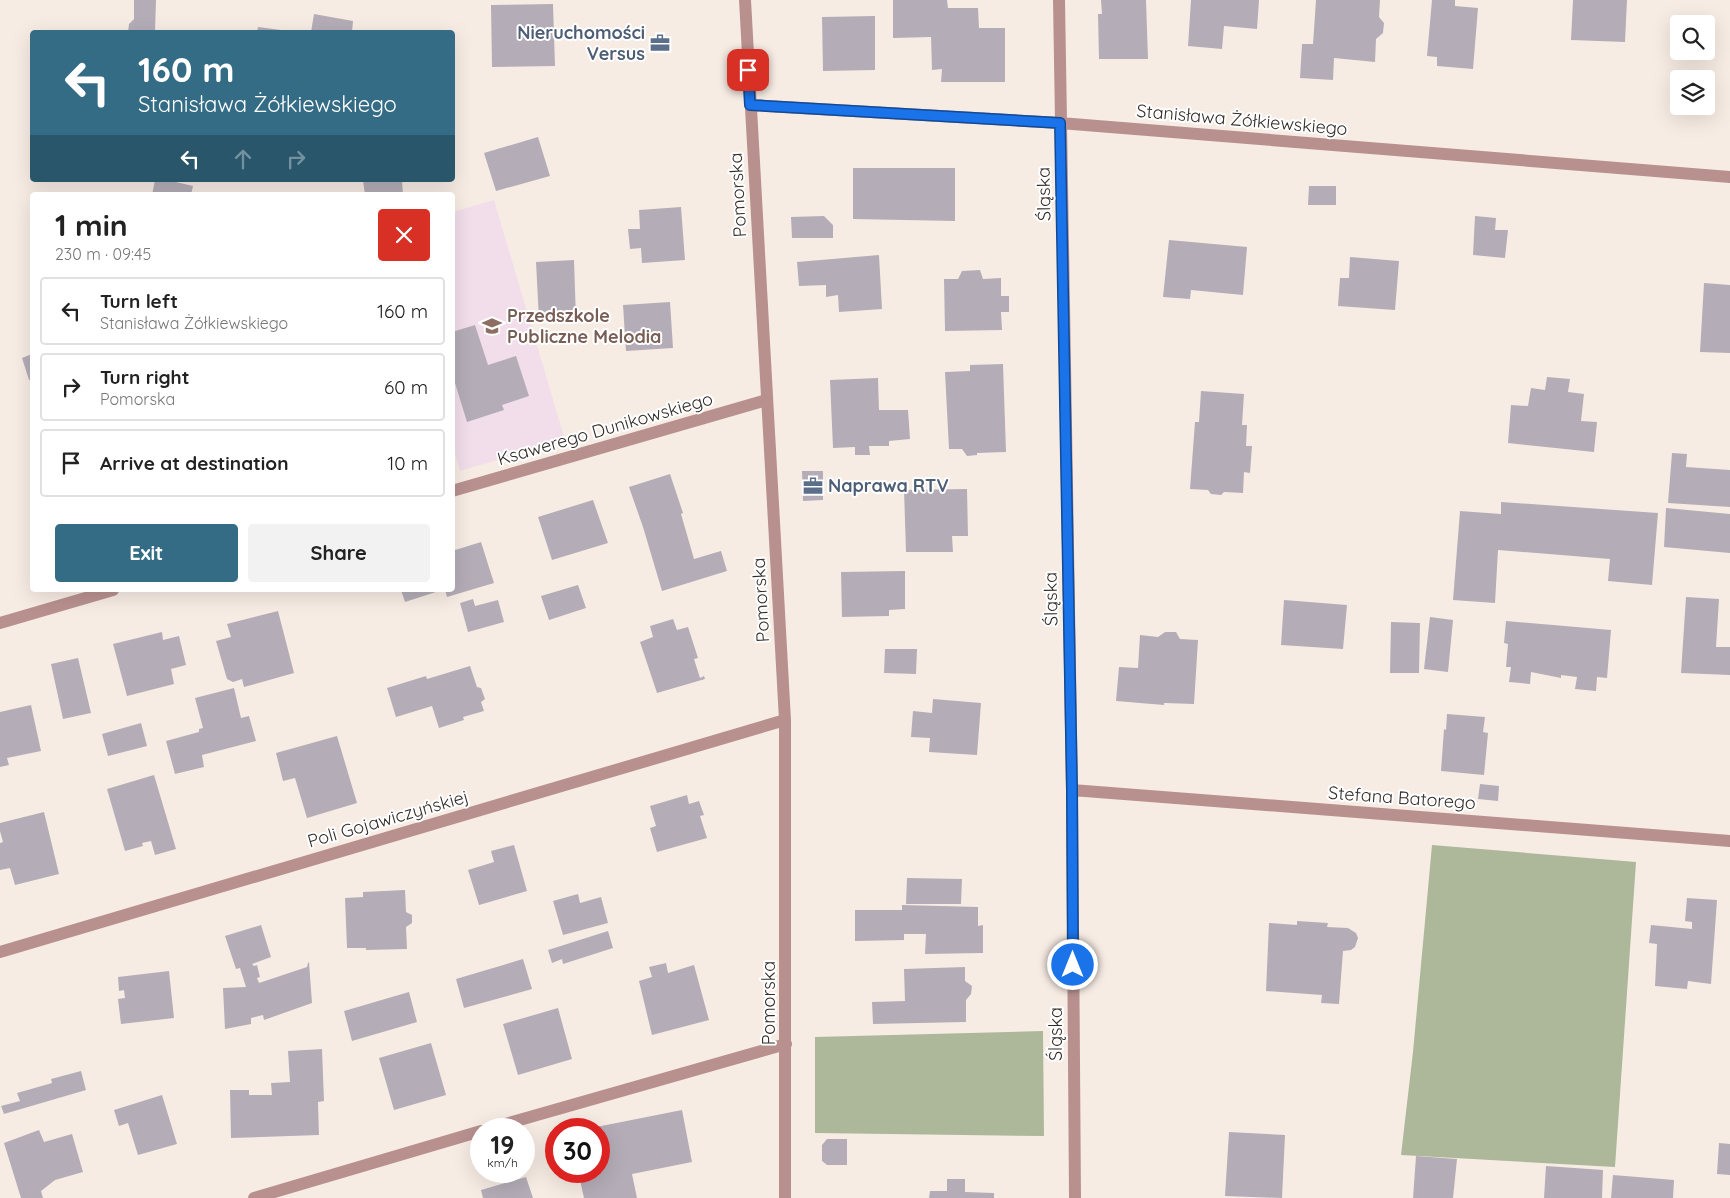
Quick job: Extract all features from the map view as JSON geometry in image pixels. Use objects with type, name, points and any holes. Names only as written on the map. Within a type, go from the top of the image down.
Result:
[{"type":"street","name":"Pomorska","points":[[745,0],[785,720],[785,1198]]},
{"type":"street","name":"Śląska","points":[[1059,0],[1072,790],[1075,1198]]},
{"type":"street","name":"Stanisława Żółkiewskiego","points":[[750,105],[1060,123],[1730,177]]},
{"type":"street","name":"Ksawerego Dunikowskiego","points":[[455,491],[767,400]]},
{"type":"street","points":[[0,623],[106,592]]},
{"type":"street","name":"Poli Gojawiczyńskiej","points":[[0,952],[785,720]]},
{"type":"street","name":"Stefana Batorego","points":[[1072,790],[1730,841]]},
{"type":"street","points":[[527,1118],[786,1044]]},
{"type":"street","points":[[254,1198],[470,1134]]},
{"type":"shaded area","name":"Przedszkole Publiczne Melodia","points":[[494,200],[565,440],[460,471],[455,453],[455,211]]},
{"type":"green space","points":[[1432,845],[1636,862],[1615,1167],[1401,1155],[1413,1052]]},
{"type":"green space","points":[[1043,1031],[1044,1136],[815,1133],[815,1037]]},
{"type":"building","points":[[134,0],[156,0],[155,30],[128,30],[129,24],[134,19]]},
{"type":"building","points":[[893,0],[947,0],[948,8],[978,8],[979,28],[1005,28],[1005,82],[941,82],[942,69],[932,70],[931,37],[893,38]]},
{"type":"building","points":[[1101,0],[1146,0],[1148,59],[1099,59],[1098,14],[1102,14]]},
{"type":"building","points":[[1191,0],[1259,0],[1257,29],[1224,26],[1222,49],[1188,46]]},
{"type":"building","points":[[1316,0],[1380,0],[1379,17],[1384,23],[1383,33],[1376,39],[1375,62],[1334,58],[1333,80],[1300,78],[1302,44],[1313,44]]},
{"type":"building","points":[[1432,0],[1455,0],[1455,6],[1478,8],[1473,69],[1437,66],[1437,57],[1427,56]]},
{"type":"building","points":[[1573,0],[1627,0],[1625,42],[1571,40]]},
{"type":"building","points":[[553,4],[555,66],[492,67],[491,5]]},
{"type":"building","points":[[314,14],[353,21],[352,30],[311,30]]},
{"type":"building","points":[[875,16],[875,70],[823,71],[822,17]]},
{"type":"building","points":[[258,27],[281,30],[257,30]]},
{"type":"building","points":[[538,137],[550,176],[496,191],[484,153]]},
{"type":"building","points":[[853,168],[955,168],[955,221],[853,219]]},
{"type":"building","points":[[155,182],[176,182],[193,186],[192,192],[153,192]]},
{"type":"building","points":[[363,182],[402,182],[403,192],[365,192]]},
{"type":"building","points":[[1309,186],[1336,186],[1336,205],[1308,205]]},
{"type":"building","points":[[681,207],[685,260],[642,263],[641,248],[630,249],[628,229],[640,229],[639,210]]},
{"type":"building","points":[[824,216],[833,225],[833,238],[792,238],[791,217]]},
{"type":"building","points":[[1475,216],[1496,218],[1495,230],[1508,230],[1505,258],[1473,255]]},
{"type":"building","points":[[1169,240],[1247,247],[1243,295],[1191,290],[1190,299],[1163,297]]},
{"type":"building","points":[[879,255],[882,309],[839,312],[838,295],[826,297],[826,285],[799,286],[797,262]]},
{"type":"building","points":[[1350,257],[1399,261],[1395,310],[1338,306],[1340,278],[1349,278]]},
{"type":"building","points":[[574,260],[576,319],[539,320],[536,262]]},
{"type":"building","points":[[980,270],[983,279],[1001,278],[1001,296],[1009,296],[1009,312],[1001,312],[1002,330],[945,331],[944,279],[958,279],[962,271]]},
{"type":"building","points":[[1704,283],[1730,285],[1730,353],[1700,352]]},
{"type":"building","points":[[670,302],[673,348],[626,351],[623,305]]},
{"type":"building","points":[[475,325],[488,365],[516,356],[529,396],[502,405],[504,410],[467,422],[455,383],[455,331]]},
{"type":"building","points":[[30,355],[30,380],[29,380],[22,358]]},
{"type":"building","points":[[1003,364],[1006,452],[977,453],[977,455],[967,456],[962,449],[949,449],[945,372],[970,371],[970,365]]},
{"type":"building","points":[[1547,377],[1570,379],[1568,392],[1584,394],[1581,421],[1597,422],[1594,452],[1508,443],[1511,405],[1528,406],[1531,388],[1545,390]]},
{"type":"building","points":[[878,378],[879,410],[908,410],[910,439],[889,441],[889,446],[869,446],[870,455],[855,455],[855,447],[833,448],[830,380]]},
{"type":"building","points":[[1201,391],[1244,394],[1242,425],[1247,425],[1246,446],[1252,446],[1250,473],[1244,472],[1243,493],[1224,492],[1221,495],[1211,494],[1208,490],[1190,489],[1195,422],[1199,422]]},
{"type":"building","points":[[1672,453],[1687,454],[1686,467],[1730,470],[1730,507],[1668,503]]},
{"type":"building","name":"Naprawa RTV","points":[[802,471],[823,471],[823,500],[803,501]]},
{"type":"building","points":[[670,474],[683,513],[681,514],[694,559],[721,551],[727,571],[662,591],[629,487]]},
{"type":"building","points":[[967,489],[968,536],[952,536],[953,552],[906,552],[904,490]]},
{"type":"building","points":[[593,500],[608,543],[552,560],[538,517]]},
{"type":"building","points":[[1501,502],[1658,513],[1652,585],[1608,581],[1610,559],[1498,550],[1495,603],[1453,600],[1460,511],[1501,514]]},
{"type":"building","points":[[1666,508],[1730,514],[1730,553],[1664,547]]},
{"type":"building","points":[[481,542],[494,583],[447,597],[446,592],[455,592],[455,550]]},
{"type":"building","points":[[905,571],[905,609],[889,610],[889,616],[842,617],[841,572]]},
{"type":"building","points":[[578,585],[586,608],[549,620],[541,596]]},
{"type":"building","points":[[402,592],[436,592],[405,602]]},
{"type":"building","points":[[1686,597],[1719,599],[1716,647],[1730,647],[1730,675],[1681,673]]},
{"type":"building","points":[[473,599],[475,606],[498,600],[504,622],[468,632],[460,603]]},
{"type":"building","points":[[1284,600],[1347,605],[1343,649],[1281,645]]},
{"type":"building","points":[[278,611],[294,673],[244,687],[242,679],[233,682],[227,679],[216,641],[231,637],[227,624]]},
{"type":"building","points":[[1430,617],[1453,620],[1448,672],[1424,669]]},
{"type":"building","points":[[673,619],[677,630],[688,627],[698,658],[694,659],[700,678],[704,676],[705,679],[657,693],[640,642],[653,637],[650,626]]},
{"type":"building","points":[[1506,621],[1611,630],[1607,678],[1597,677],[1596,691],[1575,689],[1577,677],[1561,675],[1561,678],[1531,672],[1530,684],[1509,682],[1511,667],[1506,667],[1508,644],[1504,643]]},
{"type":"building","points":[[1391,622],[1420,623],[1419,673],[1390,673]]},
{"type":"building","points":[[162,632],[163,640],[179,636],[186,665],[171,669],[174,684],[127,696],[113,644]]},
{"type":"building","points":[[1165,632],[1176,632],[1180,639],[1198,640],[1194,704],[1164,703],[1164,705],[1116,701],[1119,667],[1138,668],[1140,635],[1158,637]]},
{"type":"building","points":[[885,649],[917,649],[916,674],[884,673]]},
{"type":"building","points":[[78,658],[91,713],[63,719],[51,664]]},
{"type":"building","points":[[470,666],[477,687],[481,688],[485,699],[481,702],[484,711],[463,717],[464,720],[439,728],[432,706],[396,717],[387,688],[426,676],[427,679]]},
{"type":"building","points":[[234,688],[241,718],[249,716],[256,741],[202,755],[204,767],[175,774],[166,741],[199,732],[199,729],[203,728],[195,698]]},
{"type":"building","points":[[933,699],[981,703],[977,755],[929,752],[930,738],[911,737],[913,711],[932,713]]},
{"type":"building","points":[[31,705],[41,751],[7,758],[9,765],[0,767],[0,712]]},
{"type":"building","points":[[1447,714],[1485,717],[1483,732],[1488,733],[1484,775],[1441,771]]},
{"type":"building","points":[[141,723],[147,746],[108,756],[102,734]]},
{"type":"building","points":[[337,736],[357,803],[307,818],[295,778],[283,781],[276,753]]},
{"type":"building","points":[[154,775],[176,849],[155,855],[151,841],[142,843],[143,846],[125,851],[107,789]]},
{"type":"building","points":[[1480,784],[1499,786],[1498,801],[1478,799]]},
{"type":"building","points":[[687,795],[689,804],[699,801],[704,815],[700,816],[707,838],[657,852],[650,828],[656,826],[650,806]]},
{"type":"building","points":[[44,812],[59,874],[15,885],[10,868],[0,870],[0,843],[3,842],[0,823]]},
{"type":"building","points":[[514,845],[527,891],[479,905],[468,870],[494,862],[491,851]]},
{"type":"building","points":[[907,878],[962,879],[961,904],[906,904]]},
{"type":"building","points":[[405,890],[406,912],[412,915],[412,923],[406,927],[407,949],[366,950],[366,948],[347,948],[345,898],[363,897],[363,892]]},
{"type":"building","points":[[578,894],[580,903],[601,897],[608,923],[563,935],[553,901]]},
{"type":"building","points":[[1687,898],[1717,900],[1711,984],[1688,981],[1687,989],[1655,986],[1657,944],[1649,943],[1651,925],[1692,929],[1692,922],[1685,921]]},
{"type":"building","points":[[902,905],[978,907],[978,926],[983,925],[983,953],[925,954],[926,934],[904,934],[904,940],[855,941],[855,910],[902,910]]},
{"type":"building","points":[[1297,921],[1328,923],[1327,927],[1348,928],[1356,933],[1358,938],[1355,947],[1351,950],[1343,951],[1339,1004],[1321,1003],[1322,995],[1266,991],[1269,923],[1297,925]]},
{"type":"building","points":[[261,925],[271,957],[252,964],[254,966],[257,965],[260,977],[257,978],[259,983],[307,967],[309,962],[312,1003],[264,1020],[263,1015],[251,1018],[251,1024],[225,1029],[223,988],[246,987],[240,968],[236,969],[225,936]]},
{"type":"building","points":[[608,931],[613,948],[563,964],[562,959],[552,963],[548,950]]},
{"type":"building","points":[[523,959],[532,989],[464,1008],[456,979]]},
{"type":"building","points":[[666,963],[668,973],[694,965],[709,1020],[652,1035],[639,981],[652,977],[649,967]]},
{"type":"building","points":[[965,967],[965,981],[972,986],[971,994],[966,1000],[966,1022],[873,1024],[872,1002],[905,1001],[904,969]]},
{"type":"building","points":[[169,971],[174,1018],[121,1024],[118,999],[125,998],[124,990],[119,991],[118,977]]},
{"type":"building","points":[[409,992],[417,1022],[352,1041],[344,1011]]},
{"type":"building","points":[[558,1008],[572,1059],[518,1075],[503,1024]]},
{"type":"building","points":[[431,1043],[446,1095],[394,1110],[379,1058]]},
{"type":"building","points":[[322,1049],[324,1101],[318,1102],[319,1135],[231,1138],[230,1090],[249,1090],[249,1095],[272,1095],[271,1083],[290,1082],[288,1051]]},
{"type":"building","points":[[81,1071],[86,1090],[4,1114],[1,1106],[20,1101],[17,1093],[52,1083],[51,1079]]},
{"type":"building","points":[[162,1095],[177,1144],[138,1155],[128,1123],[119,1126],[114,1110]]},
{"type":"building","points":[[682,1110],[692,1162],[632,1174],[637,1198],[584,1198],[581,1183],[610,1183],[610,1124]]},
{"type":"building","points":[[39,1130],[44,1142],[72,1134],[83,1172],[55,1180],[41,1191],[43,1198],[21,1198],[4,1143]]},
{"type":"building","points":[[1229,1132],[1285,1135],[1282,1198],[1225,1196]]},
{"type":"building","points":[[827,1139],[847,1139],[847,1165],[827,1165],[822,1161],[822,1145]]},
{"type":"building","points":[[1719,1143],[1730,1144],[1730,1175],[1717,1174]]},
{"type":"building","points":[[1416,1156],[1457,1159],[1453,1198],[1413,1198]]},
{"type":"building","points":[[1546,1166],[1603,1170],[1602,1198],[1544,1198]]},
{"type":"building","points":[[1613,1175],[1674,1180],[1673,1198],[1611,1198]]},
{"type":"building","points":[[947,1179],[965,1179],[965,1192],[994,1193],[994,1198],[929,1198],[930,1191],[947,1191]]},
{"type":"building","points":[[505,1183],[528,1183],[533,1198],[483,1198],[481,1190]]},
{"type":"place","name":"Nieruchomości Versus","points":[[660,43]]},
{"type":"place","name":"Przedszkole Publiczne Melodia","points":[[492,326]]},
{"type":"place","name":"Naprawa RTV","points":[[813,486]]},
{"type":"route","points":[[748,70],[750,105],[1060,123],[1072,790],[1073,965]]}]
